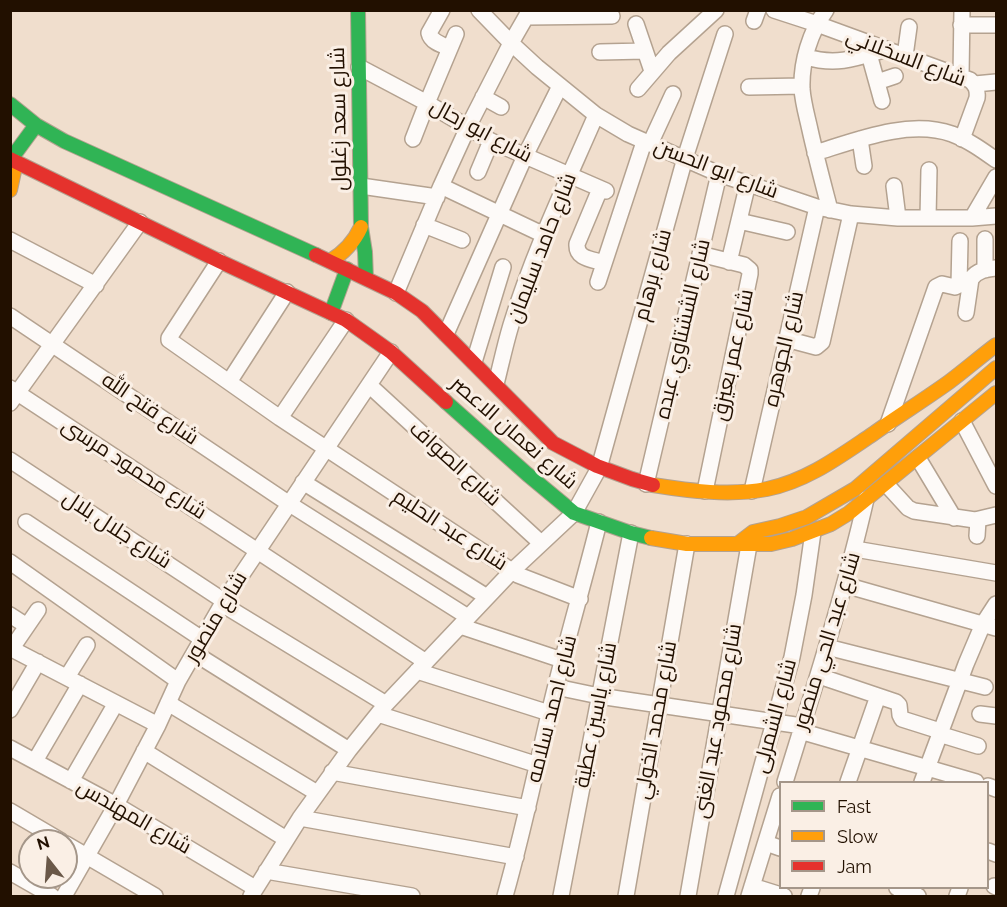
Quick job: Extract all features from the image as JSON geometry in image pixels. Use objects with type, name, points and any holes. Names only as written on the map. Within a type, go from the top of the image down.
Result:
[{"type":"main road","name":"شارع سعد زغلول","points":[[358,10],[361,227],[366,278]]},
{"type":"main road","name":"شارع نعمان الاعصر","points":[[10,104],[36,125],[64,141],[396,293],[422,311],[553,442],[599,468],[646,484],[705,491],[752,491],[802,478],[829,464],[888,424],[996,345]]},
{"type":"main road","points":[[10,190],[13,160],[36,125]]},
{"type":"main road","name":"شارع نعمان الاعصر","points":[[13,160],[219,261],[346,320],[391,352],[574,513],[631,533],[660,540],[687,544],[771,544],[792,540],[813,532],[849,513],[861,494],[886,484],[996,393]]},
{"type":"main road","points":[[330,261],[346,251],[361,227]]},
{"type":"main road","points":[[331,313],[347,269]]},
{"type":"main road","points":[[743,545],[753,532],[807,517],[831,504],[861,494],[996,368]]},
{"type":"street","points":[[413,139],[453,41],[433,41],[430,38],[429,33],[442,10]]},
{"type":"street","points":[[638,89],[669,53],[716,10]]},
{"type":"street","name":"شارع السخلاني","points":[[774,10],[905,56],[938,75],[961,75],[970,80],[975,84],[977,98],[962,139]]},
{"type":"street","points":[[824,208],[802,86],[810,40],[826,10]]},
{"type":"street","name":"شارع ابو الحسن","points":[[482,12],[511,43],[596,115],[647,143],[719,174],[824,208],[851,214],[898,218],[996,216]]},
{"type":"street","points":[[396,293],[468,127],[528,14],[612,16]]},
{"type":"street","points":[[961,75],[962,18],[996,25]]},
{"type":"street","points":[[636,24],[652,71]]},
{"type":"street","points":[[905,56],[909,27]]},
{"type":"street","name":"شارع برهام","points":[[253,892],[332,772],[382,709],[512,571],[574,513],[599,468],[685,158],[725,34]]},
{"type":"street","points":[[806,57],[832,62],[846,61],[887,49]]},
{"type":"street","points":[[600,52],[645,51]]},
{"type":"street","points":[[869,54],[882,101]]},
{"type":"street","name":"شارع ابو رحال","points":[[359,67],[427,103],[491,141],[603,190],[577,244],[577,249],[582,256],[604,263]]},
{"type":"street","points":[[877,82],[895,76]]},
{"type":"street","points":[[975,84],[996,82]]},
{"type":"street","points":[[446,334],[525,156],[560,86]]},
{"type":"street","points":[[749,87],[802,86]]},
{"type":"street","points":[[598,282],[647,143],[673,94]]},
{"type":"street","points":[[483,98],[501,107]]},
{"type":"street","name":"شارع حامد سليمان","points":[[496,384],[511,326],[544,235],[596,115]]},
{"type":"street","points":[[815,153],[912,128],[931,129],[951,134],[978,147],[996,160]]},
{"type":"street","points":[[860,140],[864,166]]},
{"type":"street","points":[[478,172],[491,141]]},
{"type":"street","points":[[927,218],[929,170]]},
{"type":"street","name":"شارع الششتاوي عبده","points":[[646,484],[719,174]]},
{"type":"street","points":[[972,218],[996,177]]},
{"type":"street","points":[[729,262],[748,183]]},
{"type":"street","points":[[361,186],[439,191],[500,214],[544,235]]},
{"type":"street","points":[[894,186],[898,218]]},
{"type":"street","name":"شارع الجوهره","points":[[752,491],[786,339],[824,208]]},
{"type":"street","points":[[786,339],[816,347],[822,342],[851,214]]},
{"type":"street","points":[[739,221],[787,232]]},
{"type":"street","points":[[13,395],[54,344],[140,222]]},
{"type":"street","points":[[424,225],[462,240]]},
{"type":"street","points":[[966,313],[971,279],[977,272],[991,269],[985,239]]},
{"type":"street","points":[[10,240],[96,285]]},
{"type":"street","points":[[888,424],[936,287],[942,284],[958,286],[960,241]]},
{"type":"street","name":"شارع عمر بعيزق","points":[[700,254],[747,267],[750,274],[705,491]]},
{"type":"street","name":"شارع عبد الحليم","points":[[219,261],[169,339],[280,418],[512,571],[528,580],[580,599]]},
{"type":"street","points":[[474,362],[503,267]]},
{"type":"street","points":[[229,382],[287,292]]},
{"type":"street","name":"شارع فتح الله","points":[[10,316],[464,621],[562,660]]},
{"type":"street","points":[[280,418],[346,320]]},
{"type":"street","name":"شارع منصور","points":[[64,897],[116,805],[178,681],[223,602],[391,352]]},
{"type":"street","name":"شارع الصواف","points":[[369,385],[541,543]]},
{"type":"street","name":"شارع محمود مرسى","points":[[13,395],[257,550],[422,666],[549,713]]},
{"type":"street","points":[[962,421],[992,469],[996,486]]},
{"type":"street","points":[[918,458],[954,518]]},
{"type":"street","name":"شارع جلال بلال","points":[[10,460],[382,709],[538,765]]},
{"type":"street","points":[[303,482],[487,597]]},
{"type":"street","points":[[886,484],[908,508],[914,511],[978,520],[996,515]]},
{"type":"street","name":"شارع عبد الحي منصور","points":[[789,781],[801,729],[819,676],[855,549],[861,494]]},
{"type":"street","points":[[977,537],[978,520]]},
{"type":"street","points":[[26,522],[202,639]]},
{"type":"street","name":"شارع احمد سلامه","points":[[505,897],[562,660],[599,522]]},
{"type":"street","name":"شارع الشمرلى","points":[[726,897],[792,657],[813,532]]},
{"type":"street","name":"شارع ياسين عطية","points":[[561,897],[631,533]]},
{"type":"street","name":"شارع محمد الخولي","points":[[626,897],[687,544]]},
{"type":"street","name":"شارع محمود عبد الغنى","points":[[688,897],[719,714],[743,545]]},
{"type":"street","points":[[855,549],[996,573]]},
{"type":"street","points":[[10,562],[178,681]]},
{"type":"street","points":[[845,585],[990,626]]},
{"type":"street","points":[[924,775],[959,680],[990,626],[996,604]]},
{"type":"street","points":[[38,610],[11,648],[158,725]]},
{"type":"street","points":[[10,615],[27,626]]},
{"type":"street","points":[[35,761],[74,681],[87,645]]},
{"type":"street","points":[[827,646],[985,687]]},
{"type":"street","points":[[194,653],[349,750]]},
{"type":"street","points":[[10,710],[38,662]]},
{"type":"street","points":[[819,676],[898,703],[902,719],[978,746]]},
{"type":"street","points":[[556,687],[599,696],[774,721],[860,748],[924,775],[953,781]]},
{"type":"street","points":[[849,781],[878,696]]},
{"type":"street","points":[[71,781],[116,703]]},
{"type":"street","points":[[168,703],[317,794]]},
{"type":"street","points":[[980,714],[996,716]]},
{"type":"street","name":"شارع المهندس","points":[[10,748],[116,805],[253,892]]},
{"type":"street","points":[[144,751],[286,839]]},
{"type":"street","points":[[332,772],[528,808]]},
{"type":"street","points":[[779,803],[773,845],[751,891],[784,897]]},
{"type":"street","points":[[10,811],[41,829]]},
{"type":"street","points":[[300,818],[516,857]]},
{"type":"street","points":[[78,851],[155,897]]},
{"type":"street","points":[[266,871],[412,897]]},
{"type":"street","points":[[10,872],[52,897]]},
{"type":"street","points":[[899,889],[918,897]]},
{"type":"traffic: fast","points":[[358,10],[361,227],[366,278]]},
{"type":"traffic: fast","points":[[10,104],[36,125],[64,141],[316,255]]},
{"type":"traffic: fast","points":[[11,159],[36,125]]},
{"type":"traffic: fast","points":[[331,313],[347,269]]},
{"type":"traffic: fast","points":[[446,402],[574,513],[651,538]]},
{"type":"traffic: slow","points":[[10,190],[16,162]]},
{"type":"traffic: slow","points":[[330,261],[348,247],[361,227]]},
{"type":"traffic: slow","points":[[653,485],[696,491],[739,492],[767,489],[796,480],[848,451],[949,382],[996,345]]},
{"type":"traffic: slow","points":[[740,542],[753,532],[807,517],[855,489],[996,368]]},
{"type":"traffic: slow","points":[[651,538],[687,544],[771,544],[792,539],[831,524],[849,513],[996,393]]},
{"type":"traffic: jam","points":[[10,159],[346,320],[391,352],[446,402]]},
{"type":"traffic: jam","points":[[316,255],[396,293],[422,311],[553,443],[597,466],[653,485]]}]
